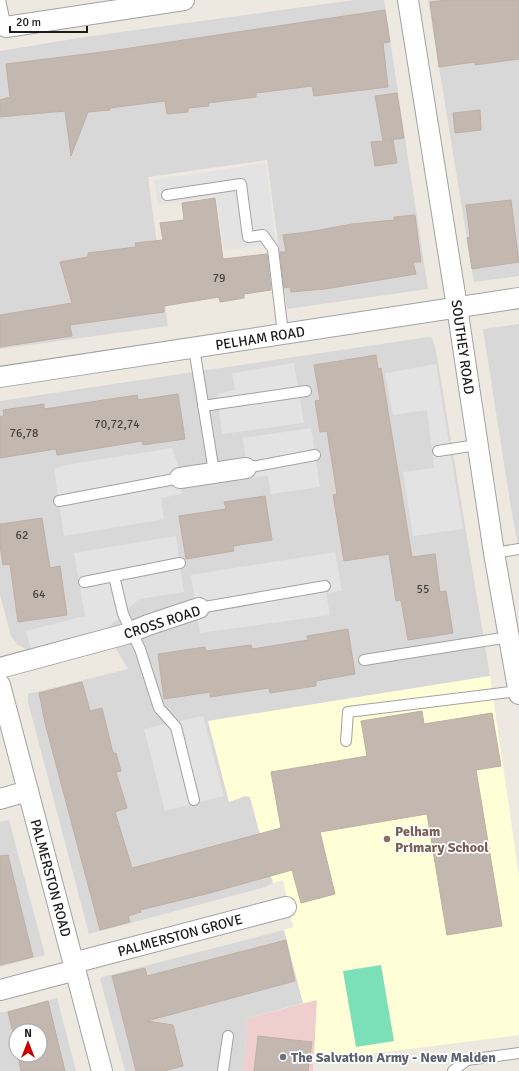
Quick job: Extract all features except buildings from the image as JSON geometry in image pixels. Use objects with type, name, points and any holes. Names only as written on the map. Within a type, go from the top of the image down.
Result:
[{"type":"street","points":[[6,27],[120,5],[184,0]]},
{"type":"street","name":"SOUTHEY ROAD","points":[[408,0],[457,307],[494,553],[512,635],[519,692]]},
{"type":"street","name":"PELHAM ROAD","points":[[0,377],[519,298]]},
{"type":"street","points":[[180,478],[246,468]]},
{"type":"street","name":"CROSS ROAD","points":[[0,668],[132,632],[199,608]]},
{"type":"street","name":"PALMERSTON ROAD","points":[[0,684],[102,1071]]},
{"type":"street","points":[[0,799],[28,791]]},
{"type":"street","name":"PALMERSTON GROVE","points":[[0,990],[74,967],[286,907]]},
{"type":"lane","points":[[0,0],[6,27]]},
{"type":"lane","points":[[167,194],[240,184],[248,237],[263,235],[273,249],[284,334]]},
{"type":"lane","points":[[194,348],[214,472]]},
{"type":"lane","points":[[203,406],[306,391]]},
{"type":"lane","points":[[438,451],[477,445]]},
{"type":"lane","points":[[246,468],[315,455]]},
{"type":"lane","points":[[59,501],[180,478]]},
{"type":"lane","points":[[494,553],[519,549]]},
{"type":"lane","points":[[84,582],[180,563]]},
{"type":"lane","points":[[114,576],[123,614],[140,649],[159,708],[176,727],[194,800]]},
{"type":"lane","name":"CROSS ROAD","points":[[199,608],[325,586]]},
{"type":"lane","points":[[364,660],[512,635]]},
{"type":"lane","points":[[346,741],[348,712],[519,692]]},
{"type":"lane","points":[[223,1071],[228,1036]]},
{"type":"lane","points":[[453,1071],[467,1060],[519,1053]]},
{"type":"shaded area","points":[[354,0],[384,0],[428,289],[287,309],[267,160],[148,177],[168,326],[0,349],[0,51],[85,37]]},
{"type":"shaded area","points":[[428,0],[519,0],[519,276],[474,282]]},
{"type":"shaded area","points":[[266,163],[276,243],[224,250],[216,196],[158,205],[154,180]]},
{"type":"shaded area","points":[[519,324],[519,551],[483,329]]},
{"type":"shaded area","points":[[428,337],[432,338],[436,350],[490,676],[208,721],[229,802],[245,796],[250,797],[273,883],[265,887],[89,934],[28,702],[28,694],[128,669],[106,632],[31,651],[18,645],[11,636],[0,595],[0,401]]},
{"type":"shaded area","points":[[294,363],[304,423],[222,434],[217,394],[235,390],[232,373]]},
{"type":"shaded area","points":[[436,364],[463,529],[413,536],[403,472],[434,468],[427,410],[393,415],[385,373]]},
{"type":"shaded area","points":[[311,428],[320,487],[271,494],[268,476],[248,478],[243,438]]},
{"type":"shaded area","points":[[172,448],[178,465],[182,494],[161,498],[164,519],[64,536],[54,469],[66,465]]},
{"type":"shaded area","points":[[176,536],[184,592],[139,599],[104,631],[31,649],[26,631],[85,616],[74,553]]},
{"type":"shaded area","points":[[335,552],[342,591],[326,593],[330,615],[200,633],[191,575]]},
{"type":"shaded area","name":"Pelham Primary School","points":[[490,676],[519,876],[519,1035],[314,1061],[317,1000],[303,1003],[284,930],[293,927],[283,880],[273,883],[250,797],[245,796],[229,802],[208,721]]},
{"type":"shaded area","points":[[203,716],[224,796],[165,811],[144,729]]},
{"type":"shaded area","points":[[9,820],[45,955],[0,967],[0,822]]},
{"type":"shaded area","points":[[284,930],[303,1003],[248,1018],[243,1071],[125,1071],[100,979],[102,977]]},
{"type":"shaded area","points":[[57,998],[76,1071],[0,1071],[0,1013]]},
{"type":"shaded area","points":[[317,1000],[313,1071],[243,1071],[248,1018]]},
{"type":"green space","points":[[381,965],[394,1041],[356,1047],[343,971]]},
{"type":"place","name":"Pelham Primary School","points":[[387,839]]},
{"type":"place","name":"The Salvation Army - New Malden","points":[[283,1057]]}]
